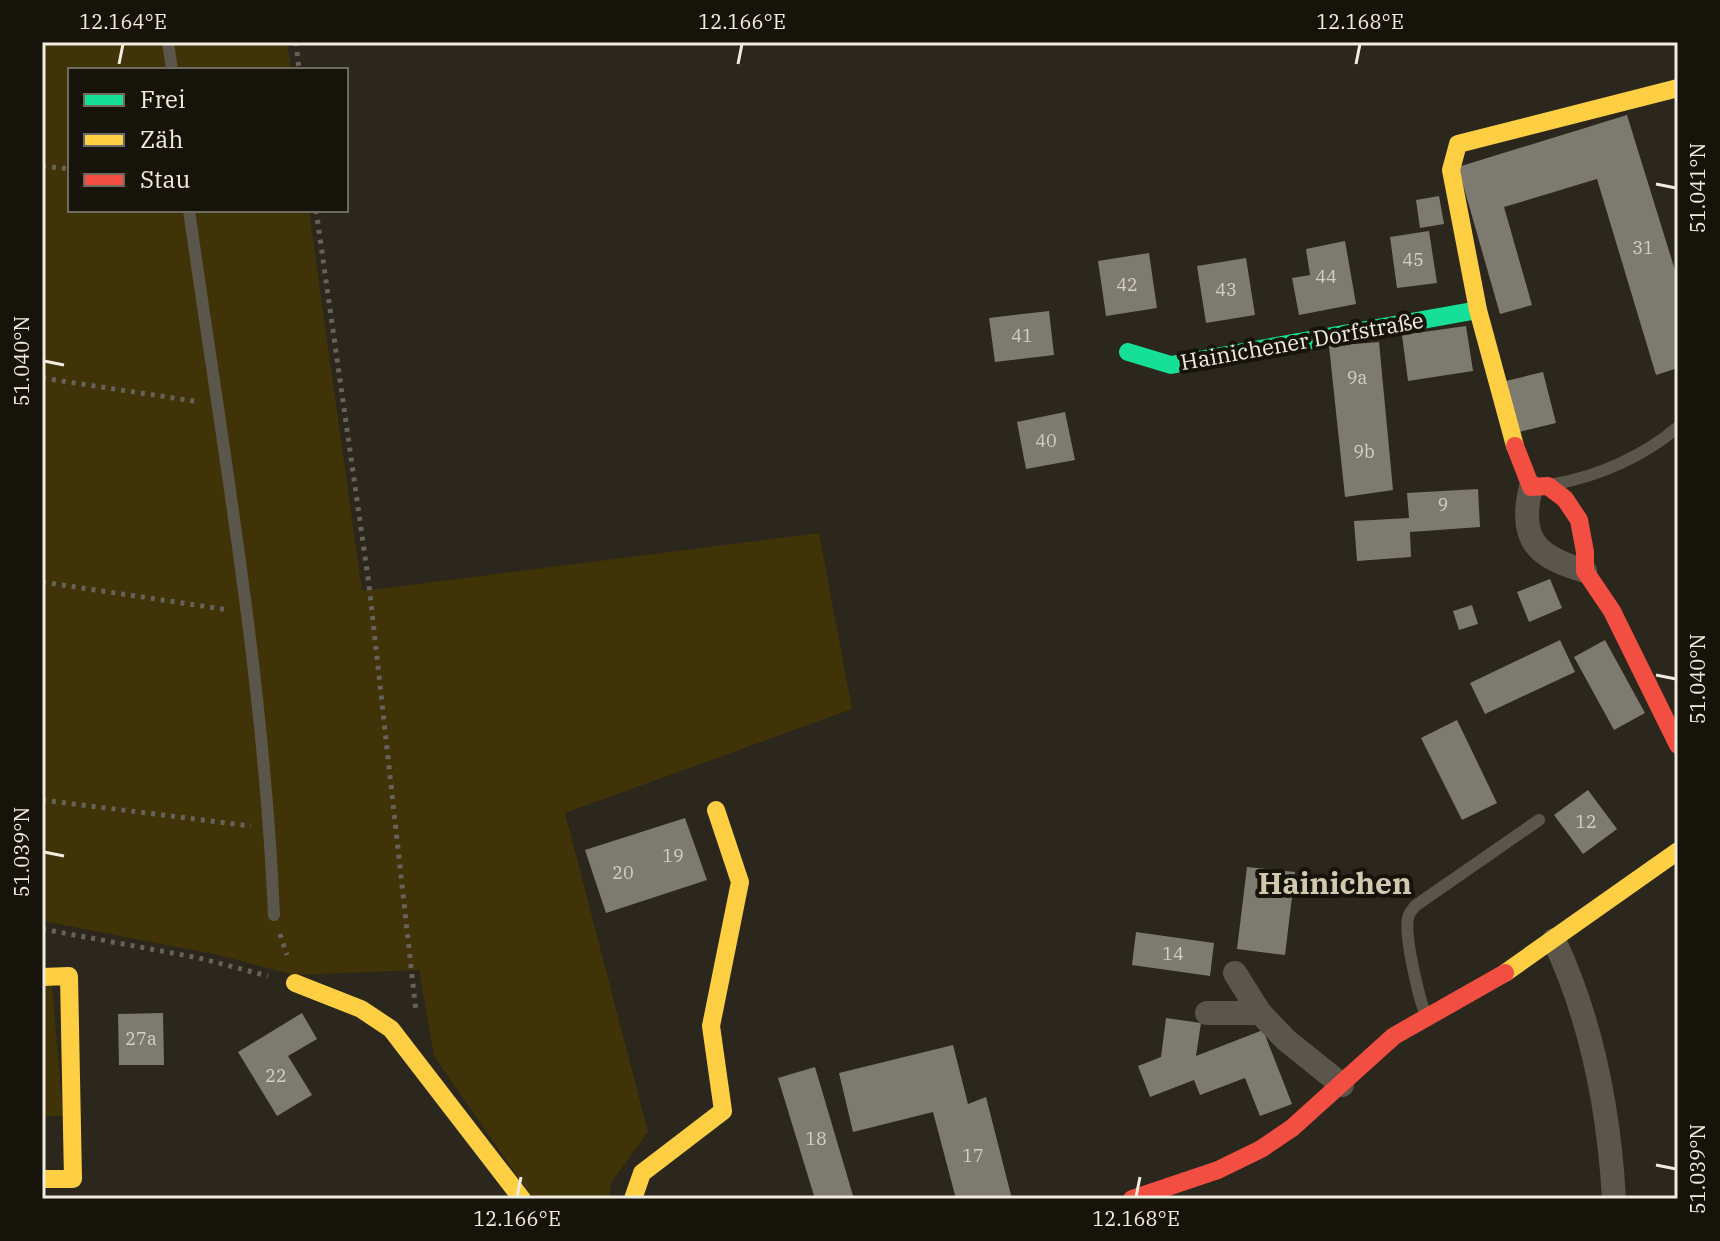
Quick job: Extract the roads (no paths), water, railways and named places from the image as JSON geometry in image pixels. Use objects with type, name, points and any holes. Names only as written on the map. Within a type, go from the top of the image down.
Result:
[{"type":"street","points":[[1678,88],[1458,144],[1451,170],[1478,310],[1518,459],[1540,486],[1565,499],[1579,520],[1585,571],[1612,611],[1678,745]]},
{"type":"street","name":"Hainichener Dorfstraße","points":[[1128,352],[1171,365],[1478,310]]},
{"type":"street","points":[[1540,486],[1526,508],[1528,536],[1545,556],[1585,571]]},
{"type":"street","points":[[633,1199],[642,1173],[723,1111],[711,1026],[740,882],[716,810]]},
{"type":"street","points":[[1132,1199],[1218,1170],[1261,1149],[1292,1128],[1394,1036],[1498,977],[1678,851]]},
{"type":"street","points":[[1554,940],[1571,978],[1590,1036],[1614,1199]]},
{"type":"street","points":[[1235,973],[1260,1013],[1286,1040],[1342,1085]]},
{"type":"street","points":[[42,977],[69,976],[73,1179],[42,1179]]},
{"type":"street","points":[[295,983],[361,1009],[391,1029],[522,1199]]},
{"type":"street","points":[[1207,1013],[1260,1013]]},
{"type":"lane","points":[[168,42],[172,68]]},
{"type":"lane","points":[[189,212],[246,612],[269,829],[274,915]]},
{"type":"lane","points":[[1540,486],[1589,478],[1661,441],[1678,427]]},
{"type":"lane","points":[[1426,1016],[1418,993],[1408,918],[1415,906],[1539,820]]},
{"type":"district","name":"Hainichen","points":[[1335,884]]}]
